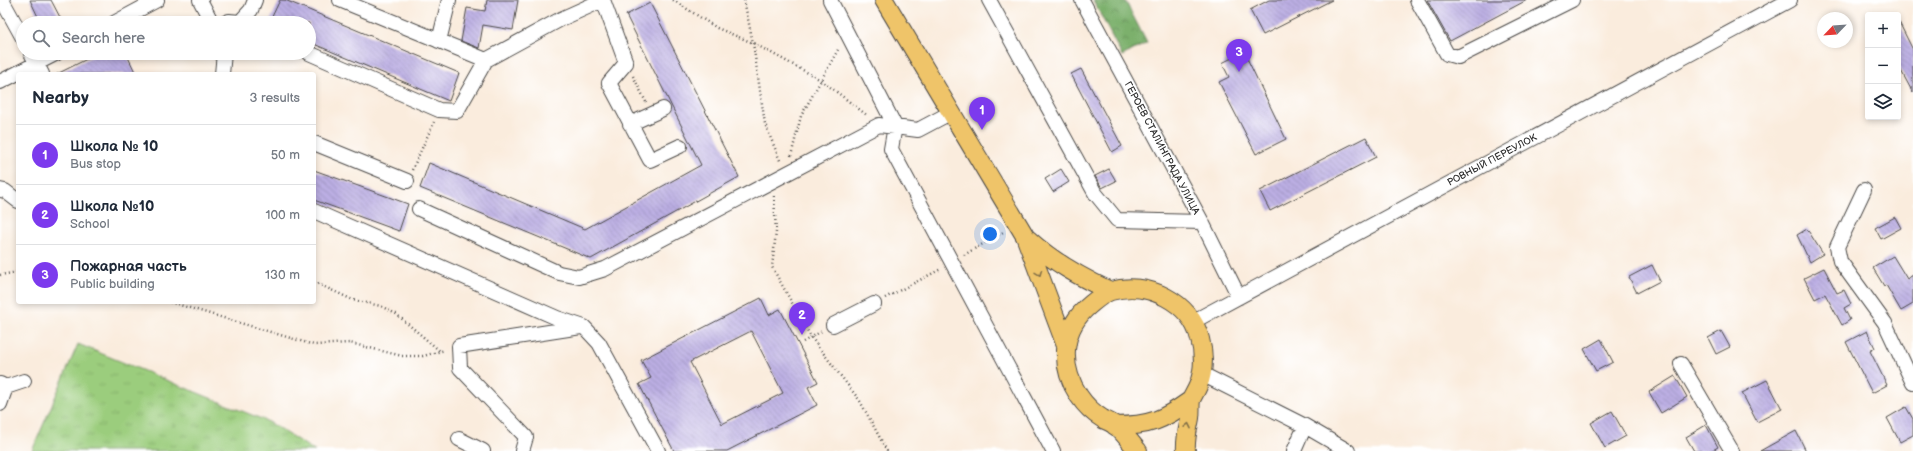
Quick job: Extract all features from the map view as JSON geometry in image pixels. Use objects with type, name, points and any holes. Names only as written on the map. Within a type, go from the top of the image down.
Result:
[{"type":"main road","points":[[884,0],[1021,230],[1065,343],[1067,372],[1079,396],[1087,407],[1115,426],[1138,451]]},
{"type":"main road","points":[[1021,230],[1045,255],[1066,269],[1110,291]]},
{"type":"main road","points":[[1065,343],[1072,325],[1079,316],[1087,307],[1110,291],[1134,287],[1148,290],[1169,299],[1194,321],[1200,339],[1202,374],[1191,400],[1186,451]]},
{"type":"main road","points":[[1115,426],[1135,426],[1151,423],[1170,415],[1191,400]]},
{"type":"street","points":[[2,0],[16,25]]},
{"type":"street","points":[[127,16],[157,0]]},
{"type":"street","points":[[200,0],[208,16]]},
{"type":"street","points":[[246,16],[251,10],[255,0]]},
{"type":"street","points":[[340,0],[486,60]]},
{"type":"street","points":[[439,41],[449,0]]},
{"type":"street","points":[[316,56],[440,110],[457,111],[486,60],[561,20],[603,0],[626,64],[609,83],[630,124],[650,160],[680,146]]},
{"type":"street","points":[[830,0],[895,126],[891,149],[1053,451]]},
{"type":"street","points":[[989,0],[1095,193],[1117,220],[1202,222]]},
{"type":"street","name":"ГЕРОЕВ СТАЛИНГРАДА УЛИЦА","points":[[1082,0],[1202,222],[1239,297]]},
{"type":"street","points":[[1417,0],[1447,54],[1458,57],[1572,0]]},
{"type":"street","name":"РОВНЫЙ ПЕРЕУЛОК","points":[[1194,321],[1790,0]]},
{"type":"street","points":[[222,72],[223,60]]},
{"type":"street","points":[[21,72],[37,64]]},
{"type":"street","points":[[0,82],[16,74]]},
{"type":"street","points":[[630,124],[657,111]]},
{"type":"street","points":[[419,209],[559,273],[579,277],[605,269],[780,179],[879,125],[918,130],[950,113]]},
{"type":"street","points":[[316,144],[407,181]]},
{"type":"street","points":[[0,190],[5,191],[16,199]]},
{"type":"street","points":[[1864,190],[1837,247],[1840,261],[1885,323],[1913,383]]},
{"type":"street","points":[[316,212],[558,318],[584,327],[599,343],[658,451]]},
{"type":"street","points":[[833,326],[874,304]]},
{"type":"street","points":[[522,451],[526,437],[460,368],[459,346],[584,327]]},
{"type":"street","points":[[1682,364],[1732,451]]},
{"type":"street","points":[[1202,374],[1305,426],[1348,451]]},
{"type":"street","points":[[0,404],[3,385],[24,381]]},
{"type":"street","points":[[1294,451],[1305,426]]},
{"type":"street","points":[[459,439],[483,451]]},
{"type":"path","points":[[673,0],[717,28],[753,43],[821,80],[879,125]]},
{"type":"path","points":[[744,0],[753,43],[765,124],[780,179]]},
{"type":"path","points":[[848,34],[801,116],[780,179],[772,267],[811,337],[860,400],[887,451]]},
{"type":"path","points":[[626,64],[657,111]]},
{"type":"path","points":[[407,181],[440,110]]},
{"type":"path","points":[[874,304],[951,263],[1021,230]]},
{"type":"path","points":[[0,275],[16,272]]},
{"type":"path","points":[[316,283],[353,300],[381,306],[396,314],[440,351]]},
{"type":"path","points":[[177,304],[314,346],[350,343],[402,356],[423,356],[459,346]]},
{"type":"path","points":[[803,342],[833,326]]},
{"type":"green space","points":[[1093,0],[1125,0],[1147,43],[1122,56]]},
{"type":"green space","points":[[78,344],[269,422],[315,451],[32,451]]},
{"type":"building","points":[[30,0],[51,0],[59,16],[38,16]]},
{"type":"building","points":[[280,0],[285,0],[459,73],[449,101],[316,45],[316,16],[272,16]]},
{"type":"building","points":[[487,0],[518,0],[513,30],[483,25],[479,48],[461,41],[467,8],[485,11]]},
{"type":"building","points":[[1269,0],[1332,0],[1263,35],[1250,10]]},
{"type":"building","points":[[1427,0],[1527,0],[1450,41]]},
{"type":"building","points":[[650,3],[739,177],[591,259],[420,188],[429,163],[585,229],[701,165],[626,15]]},
{"type":"building","points":[[1901,26],[1913,50],[1913,93],[1901,71]]},
{"type":"building","points":[[1244,52],[1286,139],[1256,154],[1219,82],[1229,77],[1222,63]]},
{"type":"building","points":[[85,60],[129,60],[135,72],[61,72]]},
{"type":"building","points":[[1081,69],[1122,146],[1112,152],[1071,74]]},
{"type":"building","points":[[1366,137],[1376,157],[1270,211],[1260,191]]},
{"type":"building","points":[[1061,169],[1069,182],[1053,192],[1045,179]]},
{"type":"building","points":[[1109,169],[1116,181],[1102,188],[1095,176]]},
{"type":"building","points":[[316,171],[408,204],[399,231],[316,201]]},
{"type":"building","points":[[1895,217],[1901,228],[1881,239],[1875,228]]},
{"type":"building","points":[[1807,229],[1823,254],[1810,262],[1797,235]]},
{"type":"building","points":[[1893,256],[1907,279],[1913,275],[1913,304],[1901,311],[1886,285],[1884,286],[1873,268]]},
{"type":"building","points":[[1652,265],[1660,281],[1637,293],[1629,277]]},
{"type":"building","points":[[1824,268],[1837,293],[1844,290],[1851,304],[1844,308],[1850,320],[1842,325],[1825,294],[1815,299],[1804,278]]},
{"type":"building","points":[[761,298],[769,315],[780,309],[818,382],[808,387],[817,405],[727,451],[674,451],[639,384],[651,378],[641,360]],"holes":[[[751,331],[783,393],[722,424],[690,362]]]},
{"type":"building","points":[[1721,331],[1730,347],[1716,354],[1708,338]]},
{"type":"building","points":[[1867,331],[1875,348],[1870,351],[1887,385],[1872,393],[1846,342]]},
{"type":"building","points":[[1601,339],[1613,362],[1596,371],[1584,349]]},
{"type":"building","points":[[1675,376],[1687,397],[1661,413],[1649,392]]},
{"type":"building","points":[[1767,380],[1782,409],[1757,422],[1742,393]]},
{"type":"building","points":[[1906,407],[1913,419],[1913,435],[1900,442],[1887,418]]},
{"type":"building","points":[[1612,411],[1626,436],[1605,448],[1591,423]]},
{"type":"building","points":[[1706,425],[1718,447],[1711,451],[1694,451],[1686,437]]},
{"type":"building","points":[[1796,431],[1806,451],[1760,451]]},
{"type":"place","name":"Пожарная часть","points":[[1239,72]]},
{"type":"place","name":"Школа № 10","points":[[982,130]]},
{"type":"place","name":"Школа №10","points":[[802,335]]}]
